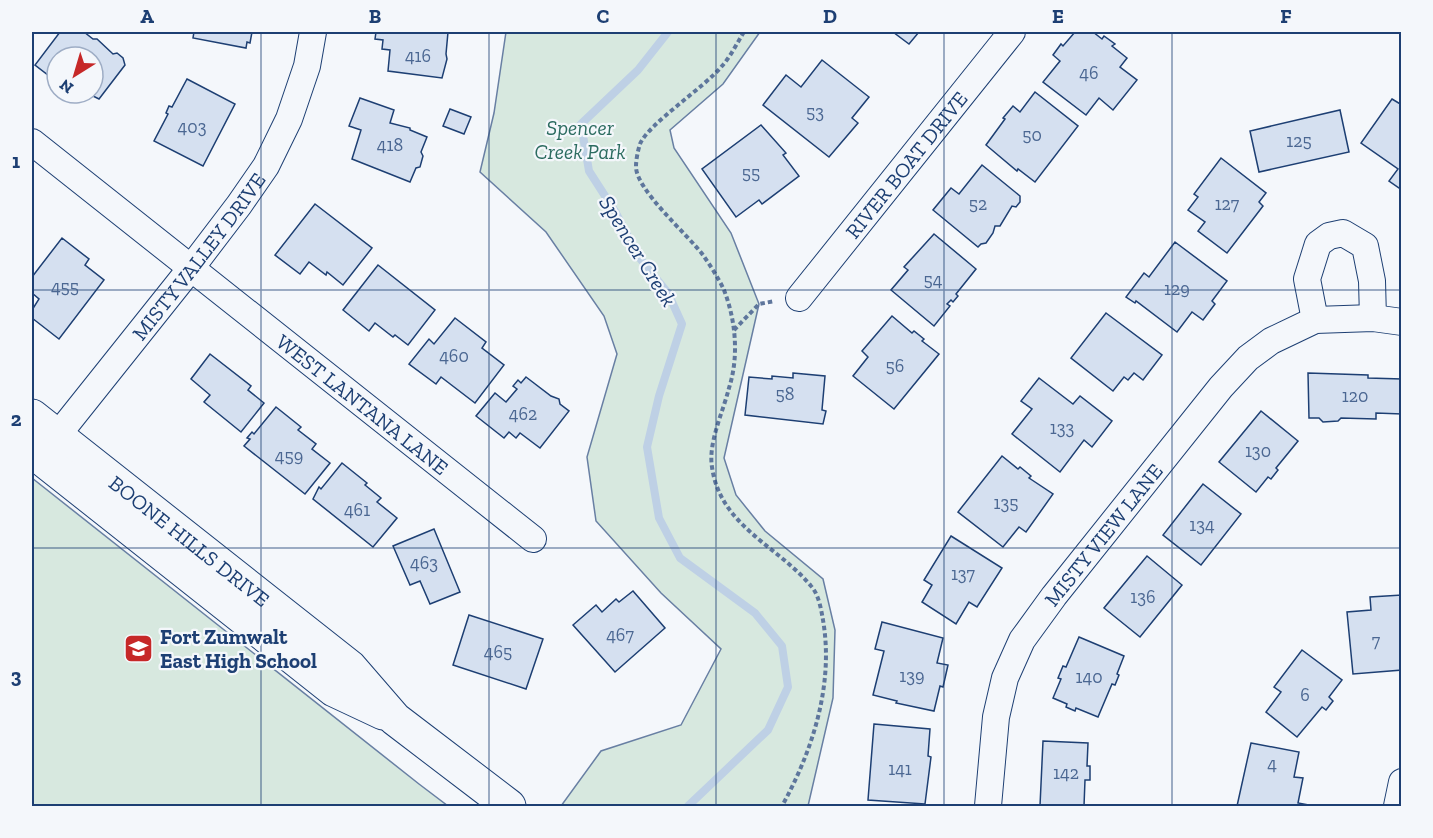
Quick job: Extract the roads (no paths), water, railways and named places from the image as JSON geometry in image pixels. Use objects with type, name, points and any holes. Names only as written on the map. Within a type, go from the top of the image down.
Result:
[{"type":"street","name":"MISTY VALLEY DRIVE","points":[[43,448],[191,268],[266,165],[289,119],[307,66],[313,32]]},
{"type":"street","name":"RIVER BOAT DRIVE","points":[[799,298],[1012,32]]},
{"type":"street","name":"WEST LANTANA LANE","points":[[32,142],[533,539]]},
{"type":"street","points":[[1315,320],[1307,279],[1318,244],[1329,236],[1343,233],[1365,246],[1372,281],[1373,318]]},
{"type":"street","name":"MISTY VIEW LANE","points":[[988,807],[996,717],[1005,678],[1022,640],[1054,596],[1221,387],[1248,358],[1271,340],[1315,320],[1373,318],[1401,322]]},
{"type":"street","name":"BOONE HILLS DRIVE","points":[[32,416],[43,448],[350,667],[395,719],[509,807]]},
{"type":"street","points":[[1397,807],[1401,782]]},
{"type":"waterway","name":"Spencer Creek","points":[[668,32],[638,70],[581,124],[589,171],[616,213],[638,256],[668,293],[682,324],[659,396],[647,447],[659,518],[680,558],[755,613],[782,646],[788,687],[768,730],[688,806]]},
{"type":"place","name":"Fort Zumwalt East High School","points":[[139,648]]},
{"type":"park label","name":"Spencer Creek Park","points":[[580,139]]}]
